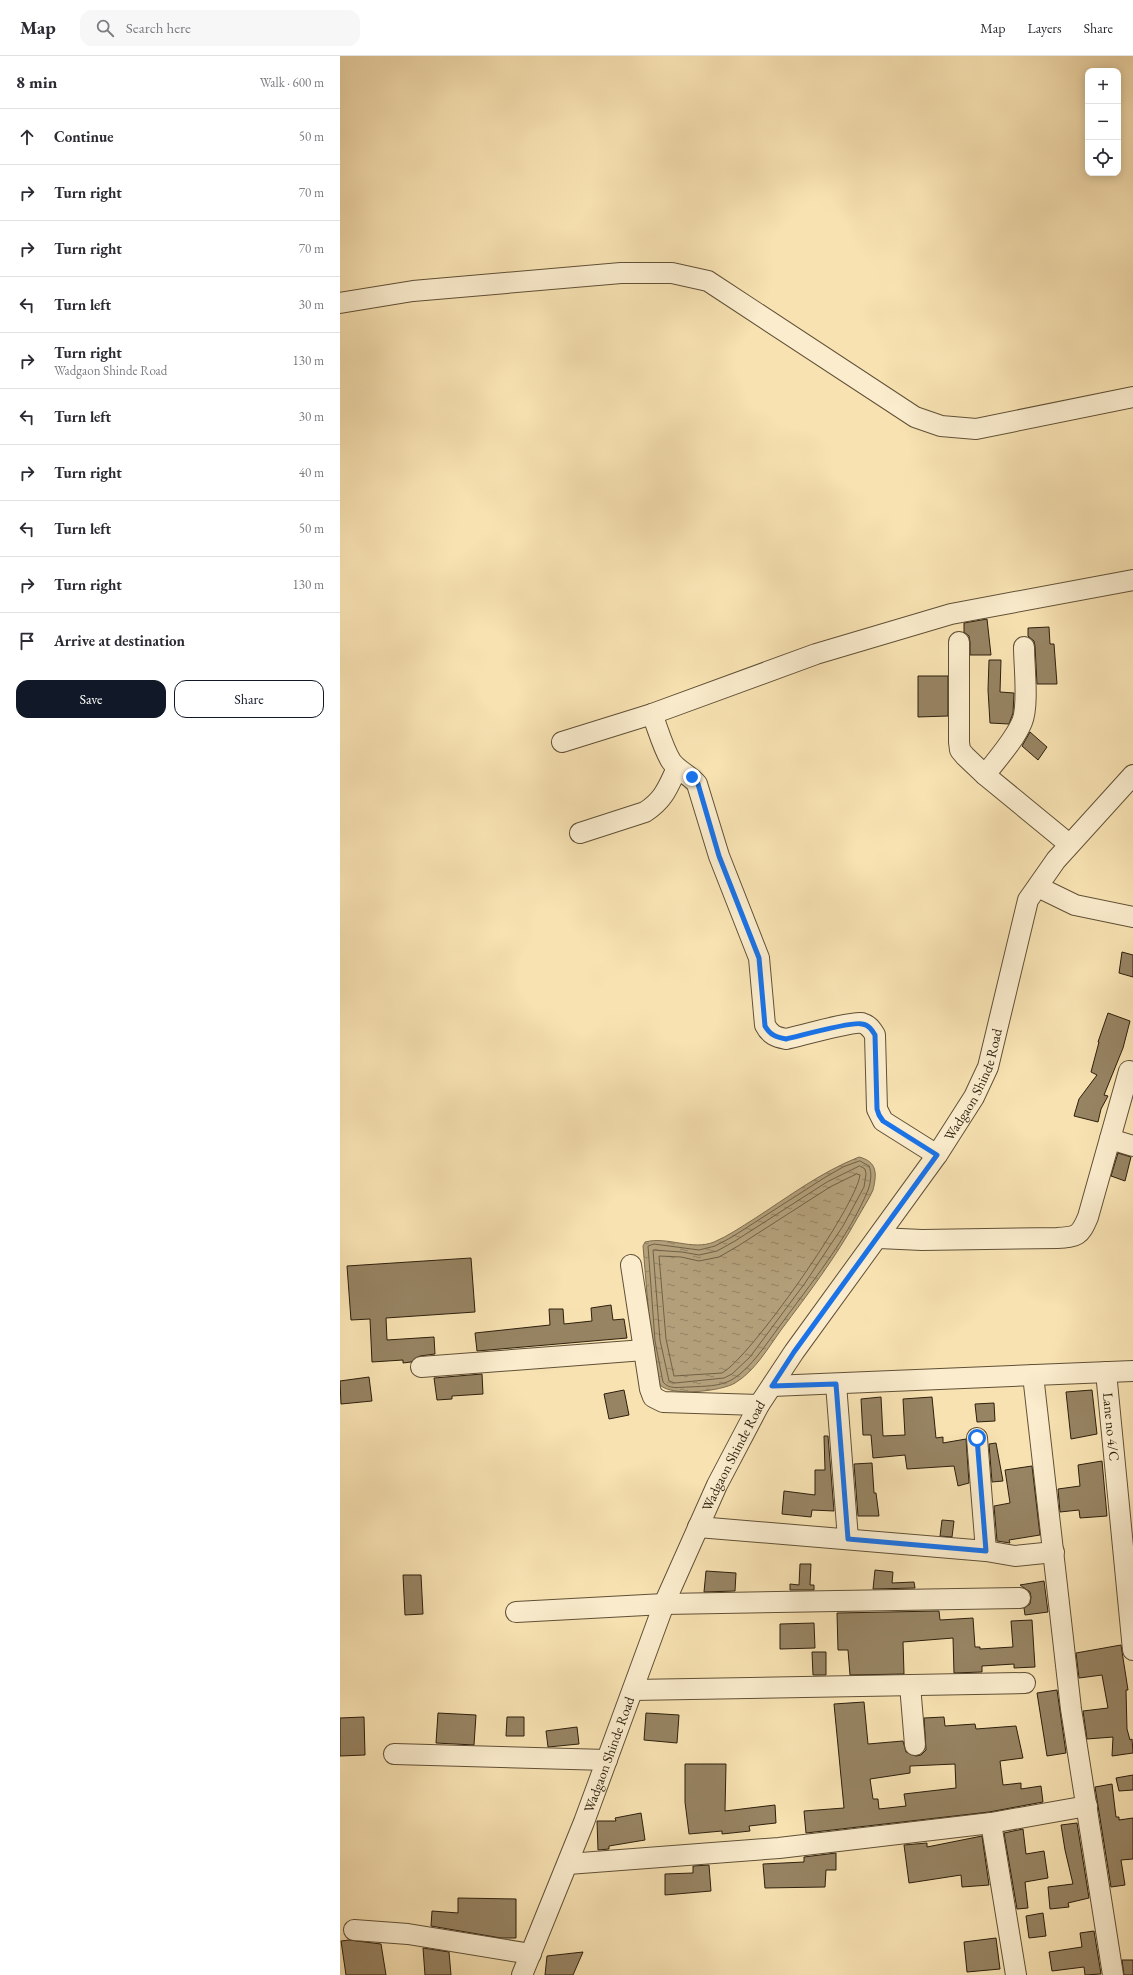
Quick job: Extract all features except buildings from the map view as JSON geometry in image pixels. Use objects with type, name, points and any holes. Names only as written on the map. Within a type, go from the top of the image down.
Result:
[{"type":"street","points":[[340,303],[413,292],[622,273],[672,273],[708,281],[915,417],[940,426],[976,429],[1133,397]]},
{"type":"street","points":[[562,742],[652,714],[816,654],[951,614],[1133,580]]},
{"type":"street","points":[[959,642],[960,750],[985,775],[1070,844]]},
{"type":"street","points":[[985,775],[1015,735],[1022,721],[1025,710],[1024,647]]},
{"type":"street","points":[[652,714],[671,761],[677,768],[692,777],[698,784],[719,856],[756,948],[760,968],[765,1026],[769,1033],[777,1038],[786,1039],[848,1025],[861,1023],[868,1026],[875,1035],[877,1109],[879,1115],[883,1121],[937,1155]]},
{"type":"street","points":[[580,833],[645,812],[654,807],[664,797],[677,768]]},
{"type":"street","name":"Wadgaon Shinde Road","points":[[522,1975],[568,1864],[664,1604],[717,1485],[759,1405],[794,1352],[937,1155],[974,1097],[988,1067],[1028,900],[1056,860],[1133,775]]},
{"type":"street","points":[[1038,887],[1074,905],[1133,917]]},
{"type":"street","points":[[878,1238],[922,1240],[1072,1237],[1082,1232],[1088,1217],[1132,1066]]},
{"type":"street","points":[[1110,1139],[1133,1146]]},
{"type":"street","points":[[631,1265],[650,1389],[654,1397],[663,1402],[759,1405]]},
{"type":"street","points":[[421,1367],[644,1350]]},
{"type":"street","points":[[772,1386],[1133,1371]]},
{"type":"street","name":"Lane no 4/C","points":[[1106,1372],[1133,1650]]},
{"type":"street","points":[[1033,1375],[1071,1709],[1114,1975]]},
{"type":"street","points":[[836,1384],[848,1539]]},
{"type":"street","points":[[977,1438],[986,1551]]},
{"type":"street","points":[[698,1527],[986,1551],[1015,1556],[1054,1552]]},
{"type":"street","points":[[516,1612],[664,1604],[1020,1598]]},
{"type":"street","points":[[632,1690],[1025,1683]]},
{"type":"street","points":[[910,1685],[915,1745]]},
{"type":"street","points":[[394,1754],[607,1760]]},
{"type":"street","points":[[568,1864],[779,1848],[991,1824],[1087,1806]]},
{"type":"street","points":[[991,1824],[1016,1975]]},
{"type":"street","points":[[354,1930],[408,1934],[531,1954]]},
{"type":"water","points":[[859,1157],[870,1162],[873,1166],[875,1179],[873,1190],[831,1261],[755,1366],[735,1383],[729,1386],[709,1390],[697,1392],[675,1391],[666,1389],[660,1385],[651,1341],[643,1246],[645,1242],[662,1241],[697,1245],[714,1242],[754,1219],[818,1177]]},
{"type":"route","points":[[692,777],[698,784],[719,856],[756,948],[759,958],[765,1026],[769,1033],[777,1038],[786,1039],[848,1025],[861,1023],[868,1026],[875,1035],[877,1109],[879,1115],[883,1121],[937,1155],[794,1352],[772,1386],[836,1384],[848,1539],[986,1551],[977,1438]]}]
